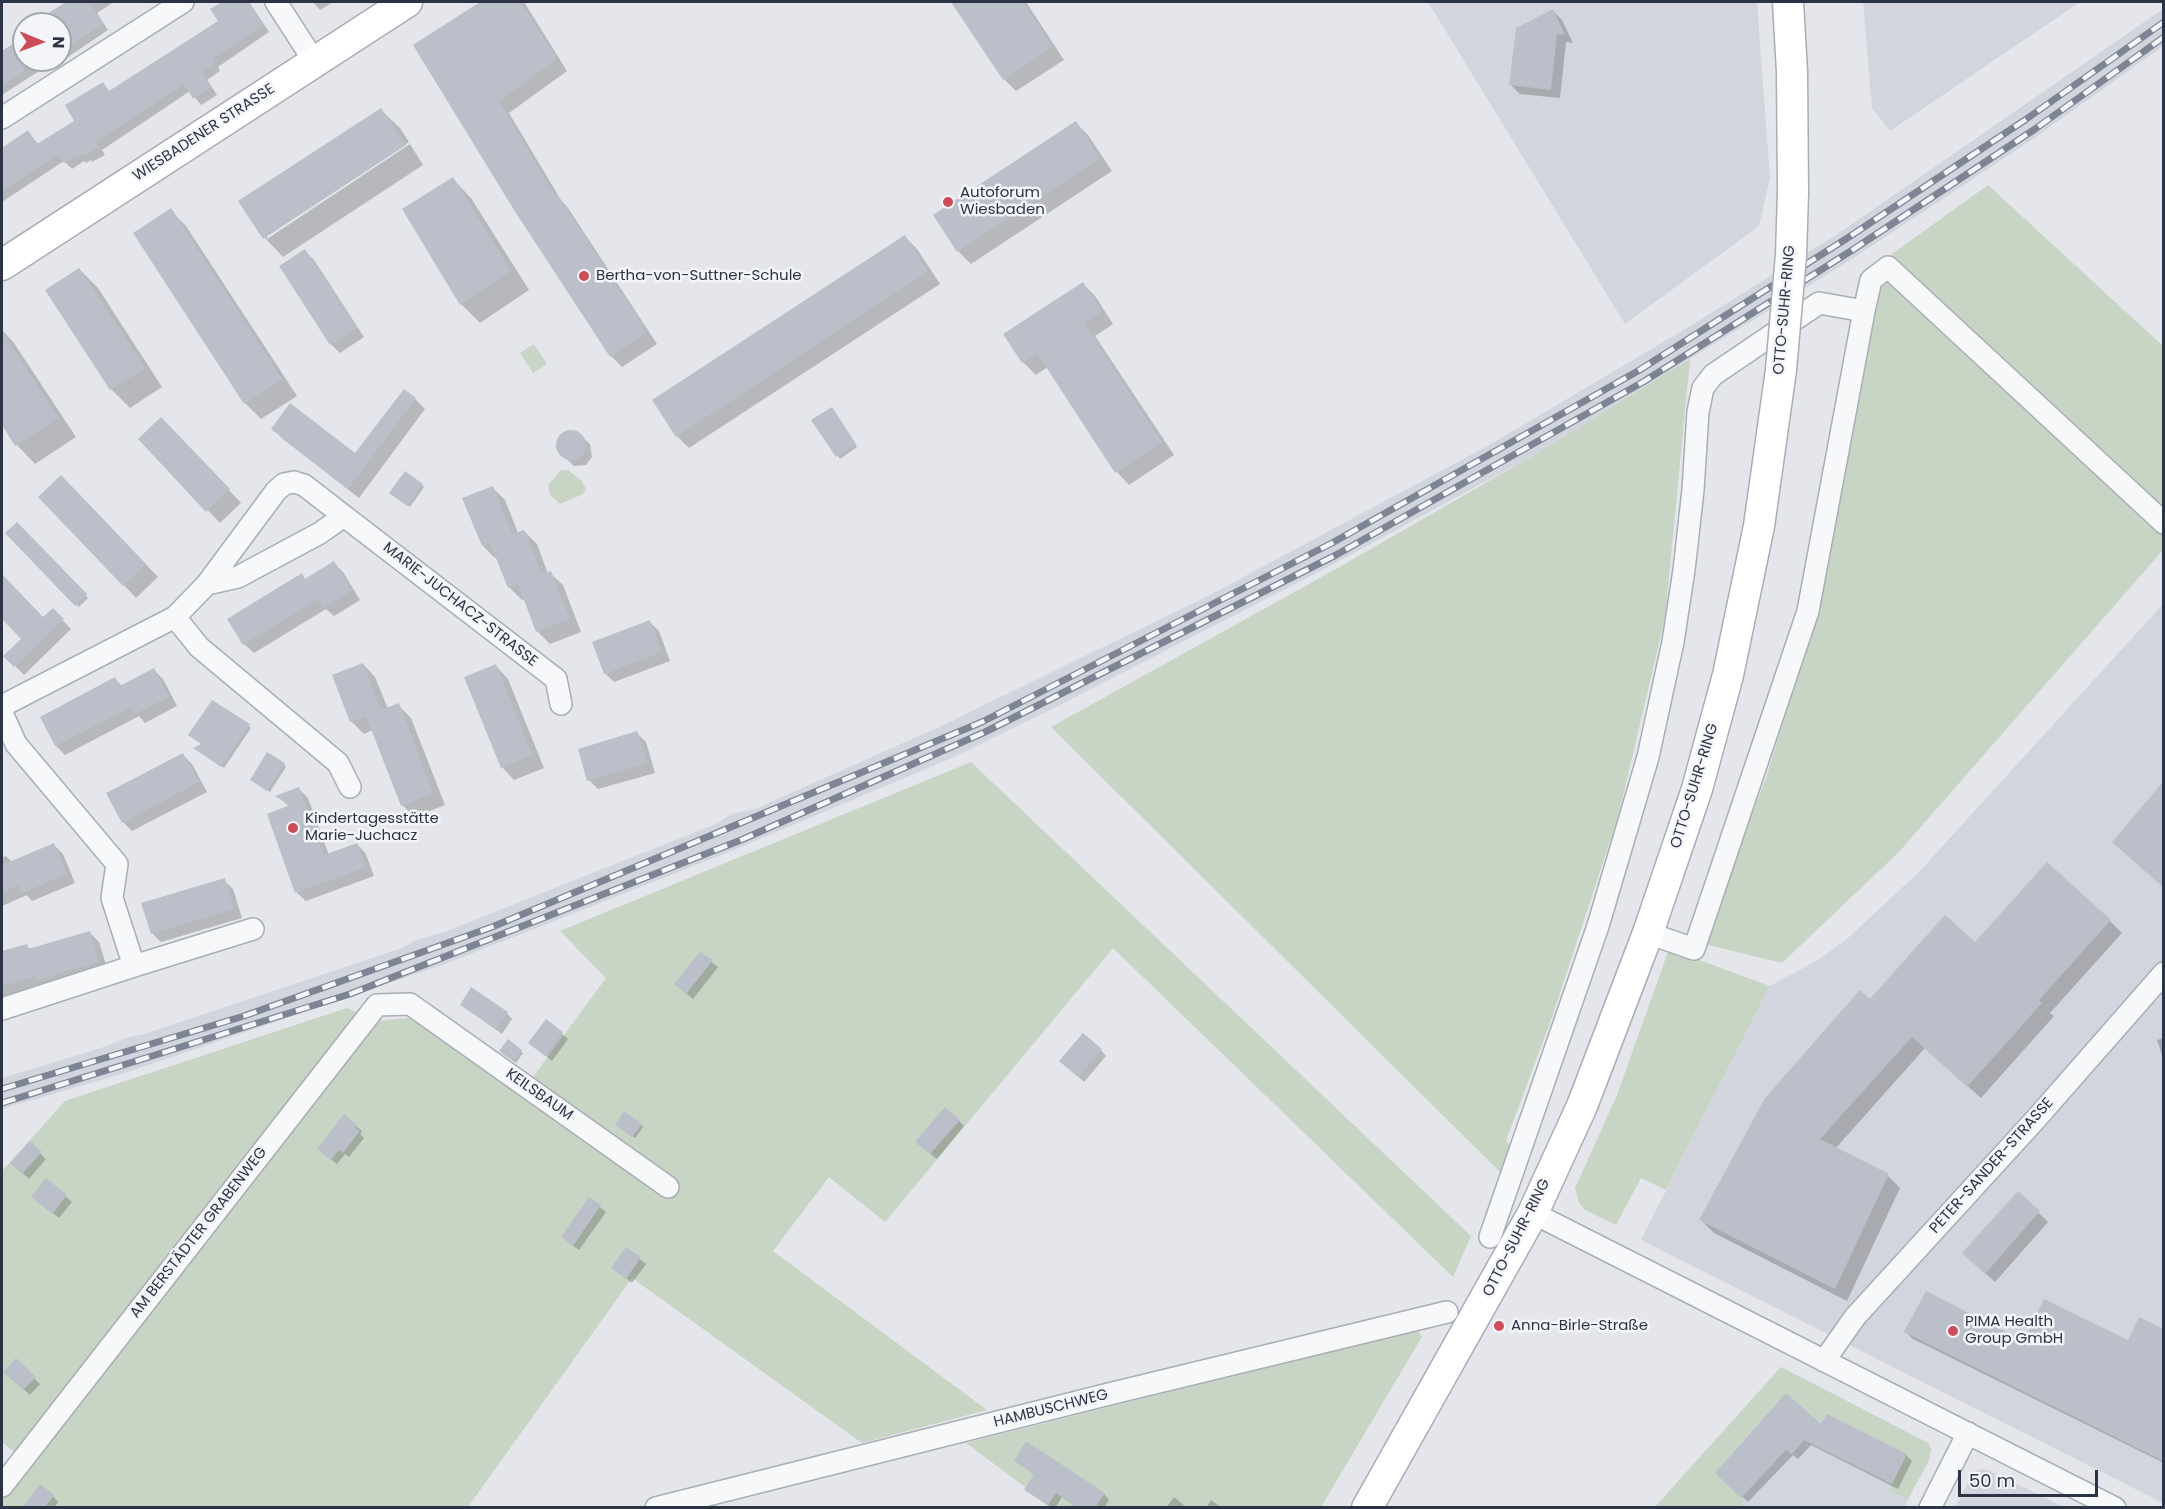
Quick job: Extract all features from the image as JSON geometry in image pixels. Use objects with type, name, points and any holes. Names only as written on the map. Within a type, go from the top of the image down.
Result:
[{"type":"street","points":[[2,118],[183,2]]},
{"type":"street","points":[[276,2],[314,61]]},
{"type":"street","name":"WIESBADENER STRASSE","points":[[2,265],[407,2]]},
{"type":"street","name":"OTTO-SUHR-RING","points":[[1367,1508],[1533,1213],[1582,1106],[1648,933],[1697,789],[1728,675],[1759,526],[1781,370],[1791,255],[1793,192],[1792,72],[1788,2]]},
{"type":"street","points":[[1648,933],[1694,949],[1758,763],[1808,611],[1871,280],[1888,267],[2163,523]]},
{"type":"street","points":[[1490,1237],[1598,926],[1648,758],[1673,642],[1684,570],[1694,490],[1698,412],[1703,388],[1713,375],[1819,303],[1864,311]]},
{"type":"street","name":"MARIE-JUCHACZ-STRASSE","points":[[2,706],[175,616],[207,584],[276,491],[284,484],[294,482],[304,485],[556,679],[561,704]]},
{"type":"street","points":[[207,584],[238,577],[320,532],[344,516]]},
{"type":"street","points":[[175,616],[199,647],[338,763],[350,787]]},
{"type":"street","points":[[2,714],[16,744],[117,864],[112,898],[134,966]]},
{"type":"street","points":[[2,1009],[253,929]]},
{"type":"street","name":"PETER-SANDER-STRASSE","points":[[1824,1361],[1855,1317],[2035,1120],[2163,973]]},
{"type":"street","name":"KEILSBAUM","points":[[410,1004],[668,1187]]},
{"type":"street","name":"AM BERSTÄDTER GRABENWEG","points":[[2,1486],[377,1005],[410,1004]]},
{"type":"street","points":[[1533,1213],[2115,1508]]},
{"type":"street","name":"HAMBUSCHWEG","points":[[656,1508],[1447,1312]]},
{"type":"street","points":[[1930,1508],[1968,1433]]},
{"type":"shaded area","points":[[1428,2],[1757,2],[1770,178],[1759,226],[1625,324]]},
{"type":"shaded area","points":[[1863,2],[2080,2],[1890,131],[1872,108]]},
{"type":"shaded area","points":[[2163,9],[2163,46],[2033,139],[1852,259],[1534,455],[1330,566],[1054,708],[952,758],[724,854],[445,964],[128,1072],[2,1109],[2,1078],[101,1048],[128,1037],[141,1035],[402,948],[414,941],[447,931],[718,823],[731,814],[755,809],[939,727],[1210,595],[1491,444],[1687,328],[1839,233]]},
{"type":"shaded area","points":[[2163,604],[2163,1503],[1641,1240],[1770,986],[1818,960],[1848,938],[1919,872]]},
{"type":"shaded area","points":[[1781,1367],[1928,1443],[1931,1449],[1929,1460],[1904,1507],[1654,1508]]},
{"type":"shaded area","points":[[1983,1469],[2064,1507],[1955,1507],[1972,1475],[1975,1471]]},
{"type":"green space","points":[[1988,185],[2163,346],[2163,550],[1898,853],[1782,963],[1700,943],[1766,778],[1812,627],[1845,477],[1866,358],[1878,264]]},
{"type":"green space","points":[[534,344],[547,364],[533,373],[520,353]]},
{"type":"green space","points":[[1690,359],[1665,618],[1618,817],[1552,1017],[1506,1141],[1512,1147],[1501,1173],[1051,727],[1336,569],[1534,455]]},
{"type":"green space","points":[[561,470],[568,470],[581,480],[586,489],[583,494],[560,504],[550,495],[548,485]]},
{"type":"green space","points":[[971,762],[1471,1236],[1453,1277],[1113,948],[885,1222],[829,1177],[773,1251],[987,1410],[862,1443],[632,1278],[468,1507],[2,1508],[2,1497],[27,1463],[2,1442],[2,1171],[65,1101],[347,1008],[376,1021],[417,1017],[521,1093],[606,978],[560,931]]},
{"type":"green space","points":[[1669,949],[1770,986],[1666,1190],[1641,1178],[1616,1225],[1585,1210],[1579,1203],[1575,1188],[1617,1095]]},
{"type":"green space","points":[[1417,1329],[1422,1337],[1321,1507],[1052,1507],[966,1443]]},
{"type":"green space","points":[[1781,1367],[1928,1443],[1931,1449],[1929,1460],[1908,1499],[1889,1490],[1906,1454],[1827,1414],[1822,1422],[1815,1419],[1786,1393],[1715,1473],[1744,1500],[1740,1507],[1654,1508]]},
{"type":"building","points":[[66,2],[89,2],[104,24],[72,44],[72,12],[50,12]]},
{"type":"building","points":[[222,2],[248,2],[263,25],[212,59],[215,64],[202,72],[211,87],[193,99],[184,84],[96,142],[99,147],[84,156],[83,154],[78,157],[76,155],[64,163],[58,154],[2,191],[2,148],[28,130],[37,144],[74,121],[65,105],[103,82],[109,91],[218,21],[210,9]]},
{"type":"building","points":[[480,2],[521,2],[557,59],[499,101],[555,196],[557,194],[647,332],[610,357],[514,210],[413,45]]},
{"type":"building","points":[[951,2],[1023,2],[1053,47],[1003,80]]},
{"type":"building","points":[[1553,9],[1565,35],[1557,34],[1551,90],[1509,85],[1516,28]]},
{"type":"building","points":[[12,45],[12,72],[23,72],[2,86],[2,51]]},
{"type":"building","points":[[381,108],[406,145],[263,239],[238,201]]},
{"type":"building","points":[[1076,121],[1100,158],[957,252],[933,215]]},
{"type":"building","points":[[453,177],[511,271],[460,305],[402,209]]},
{"type":"building","points":[[171,208],[282,379],[244,404],[133,233]]},
{"type":"building","points":[[905,235],[928,271],[676,437],[652,400]]},
{"type":"building","points":[[305,249],[357,328],[330,345],[279,266]]},
{"type":"building","points":[[79,268],[145,368],[110,390],[45,290]]},
{"type":"building","points":[[1083,282],[1102,311],[1084,323],[1162,442],[1115,473],[1037,353],[1022,363],[1003,334]]},
{"type":"building","points":[[2,331],[58,418],[15,446],[2,425]]},
{"type":"building","points":[[404,389],[416,398],[348,489],[271,429],[290,403],[355,453]]},
{"type":"building","points":[[832,407],[856,444],[836,457],[811,420]]},
{"type":"building","points":[[161,417],[230,489],[206,512],[138,439]]},
{"type":"building","points":[[571,430],[582,434],[586,445],[582,456],[571,460],[560,456],[556,445],[560,434]]},
{"type":"building","points":[[405,471],[423,484],[407,506],[389,493]]},
{"type":"building","points":[[61,475],[146,564],[123,586],[38,497]]},
{"type":"building","points":[[493,486],[512,534],[524,530],[542,574],[551,571],[570,619],[536,632],[518,584],[508,588],[490,543],[482,546],[462,498]]},
{"type":"building","points":[[17,522],[87,594],[75,606],[5,533]]},
{"type":"building","points":[[334,561],[352,590],[323,608],[318,599],[243,645],[227,619],[302,573],[305,579]]},
{"type":"building","points":[[2,574],[43,617],[53,608],[64,619],[14,667],[3,656],[21,639],[2,619]]},
{"type":"building","points":[[650,620],[662,652],[604,674],[592,642]]},
{"type":"building","points":[[363,663],[381,710],[399,703],[433,793],[401,806],[366,716],[350,722],[332,675]]},
{"type":"building","points":[[496,664],[532,755],[501,768],[464,677]]},
{"type":"building","points":[[154,668],[169,697],[135,714],[131,707],[55,746],[40,717],[115,677],[120,686]]},
{"type":"building","points":[[212,700],[250,724],[221,767],[193,748],[201,744],[188,735]]},
{"type":"building","points":[[637,731],[647,763],[587,781],[578,749]]},
{"type":"building","points":[[267,752],[285,763],[267,791],[250,780]]},
{"type":"building","points":[[183,753],[199,782],[122,823],[106,793]]},
{"type":"building","points":[[2163,782],[2163,887],[2112,842]]},
{"type":"building","name":"Kindertagesstätte Marie-Juchacz","points":[[299,787],[324,855],[357,843],[366,867],[295,893],[267,814],[290,805],[275,796]]},
{"type":"building","points":[[54,843],[67,874],[22,893],[19,885],[2,893],[2,865]]},
{"type":"building","points":[[2047,862],[2111,920],[2039,1000],[2042,1003],[1967,1087],[1912,1037],[1820,1139],[1889,1174],[1835,1289],[1699,1220],[1765,1098],[1860,990],[1870,999],[1945,915],[1975,942]]},
{"type":"building","points":[[225,878],[234,909],[151,934],[141,903]]},
{"type":"building","points":[[90,931],[99,962],[37,980],[36,976],[2,986],[2,951],[27,944],[28,949]]},
{"type":"building","points":[[700,952],[713,960],[686,994],[674,984]]},
{"type":"building","points":[[471,987],[508,1012],[496,1029],[460,1005]]},
{"type":"building","points":[[546,1019],[563,1032],[545,1056],[528,1043]]},
{"type":"building","points":[[1083,1033],[1102,1049],[1078,1077],[1059,1061]]},
{"type":"building","points":[[508,1039],[522,1050],[513,1061],[499,1051]]},
{"type":"building","points":[[945,1107],[960,1120],[930,1154],[915,1142]]},
{"type":"building","points":[[624,1111],[642,1124],[632,1137],[615,1125]]},
{"type":"building","points":[[344,1114],[357,1125],[355,1128],[360,1131],[343,1153],[339,1150],[331,1160],[317,1149]]},
{"type":"building","points":[[30,1141],[42,1152],[22,1174],[10,1163]]},
{"type":"building","points":[[46,1178],[67,1195],[52,1214],[31,1197]]},
{"type":"building","points":[[2018,1191],[2040,1211],[1985,1274],[1962,1253]]},
{"type":"building","points":[[589,1197],[601,1205],[573,1246],[561,1237]]},
{"type":"building","points":[[626,1247],[641,1257],[626,1279],[611,1268]]},
{"type":"building","points":[[1926,1291],[2024,1341],[2044,1299],[2128,1340],[2139,1317],[2163,1329],[2163,1461],[1904,1332]]},
{"type":"building","points":[[16,1358],[36,1377],[23,1390],[3,1372]]},
{"type":"building","points":[[1786,1393],[1821,1424],[1827,1414],[1907,1454],[1892,1484],[1804,1440],[1792,1454],[1786,1450],[1741,1498],[1715,1473]]},
{"type":"building","points":[[1026,1441],[1105,1493],[1095,1508],[1078,1508],[1056,1493],[1048,1505],[1024,1490],[1034,1474],[1014,1461]]},
{"type":"building","points":[[40,1484],[54,1495],[44,1508],[22,1508]]},
{"type":"railway","points":[[2,1089],[244,1016],[492,927],[982,722],[1332,543],[1638,371],[1849,237],[2025,120],[2164,22]]},
{"type":"railway","points":[[2,1103],[350,994],[741,840],[985,732],[1336,555],[1643,382],[1854,249],[2035,129],[2164,37]]},
{"type":"place","name":"Autoforum Wiesbaden","points":[[948,202]]},
{"type":"place","name":"Bertha-von-Suttner-Schule","points":[[584,276]]},
{"type":"place","name":"Kindertagesstätte Marie-Juchacz","points":[[293,828]]},
{"type":"place","name":"Anna-Birle-Straße","points":[[1499,1326]]},
{"type":"place","name":"PIMA Health Group GmbH","points":[[1953,1331]]}]
